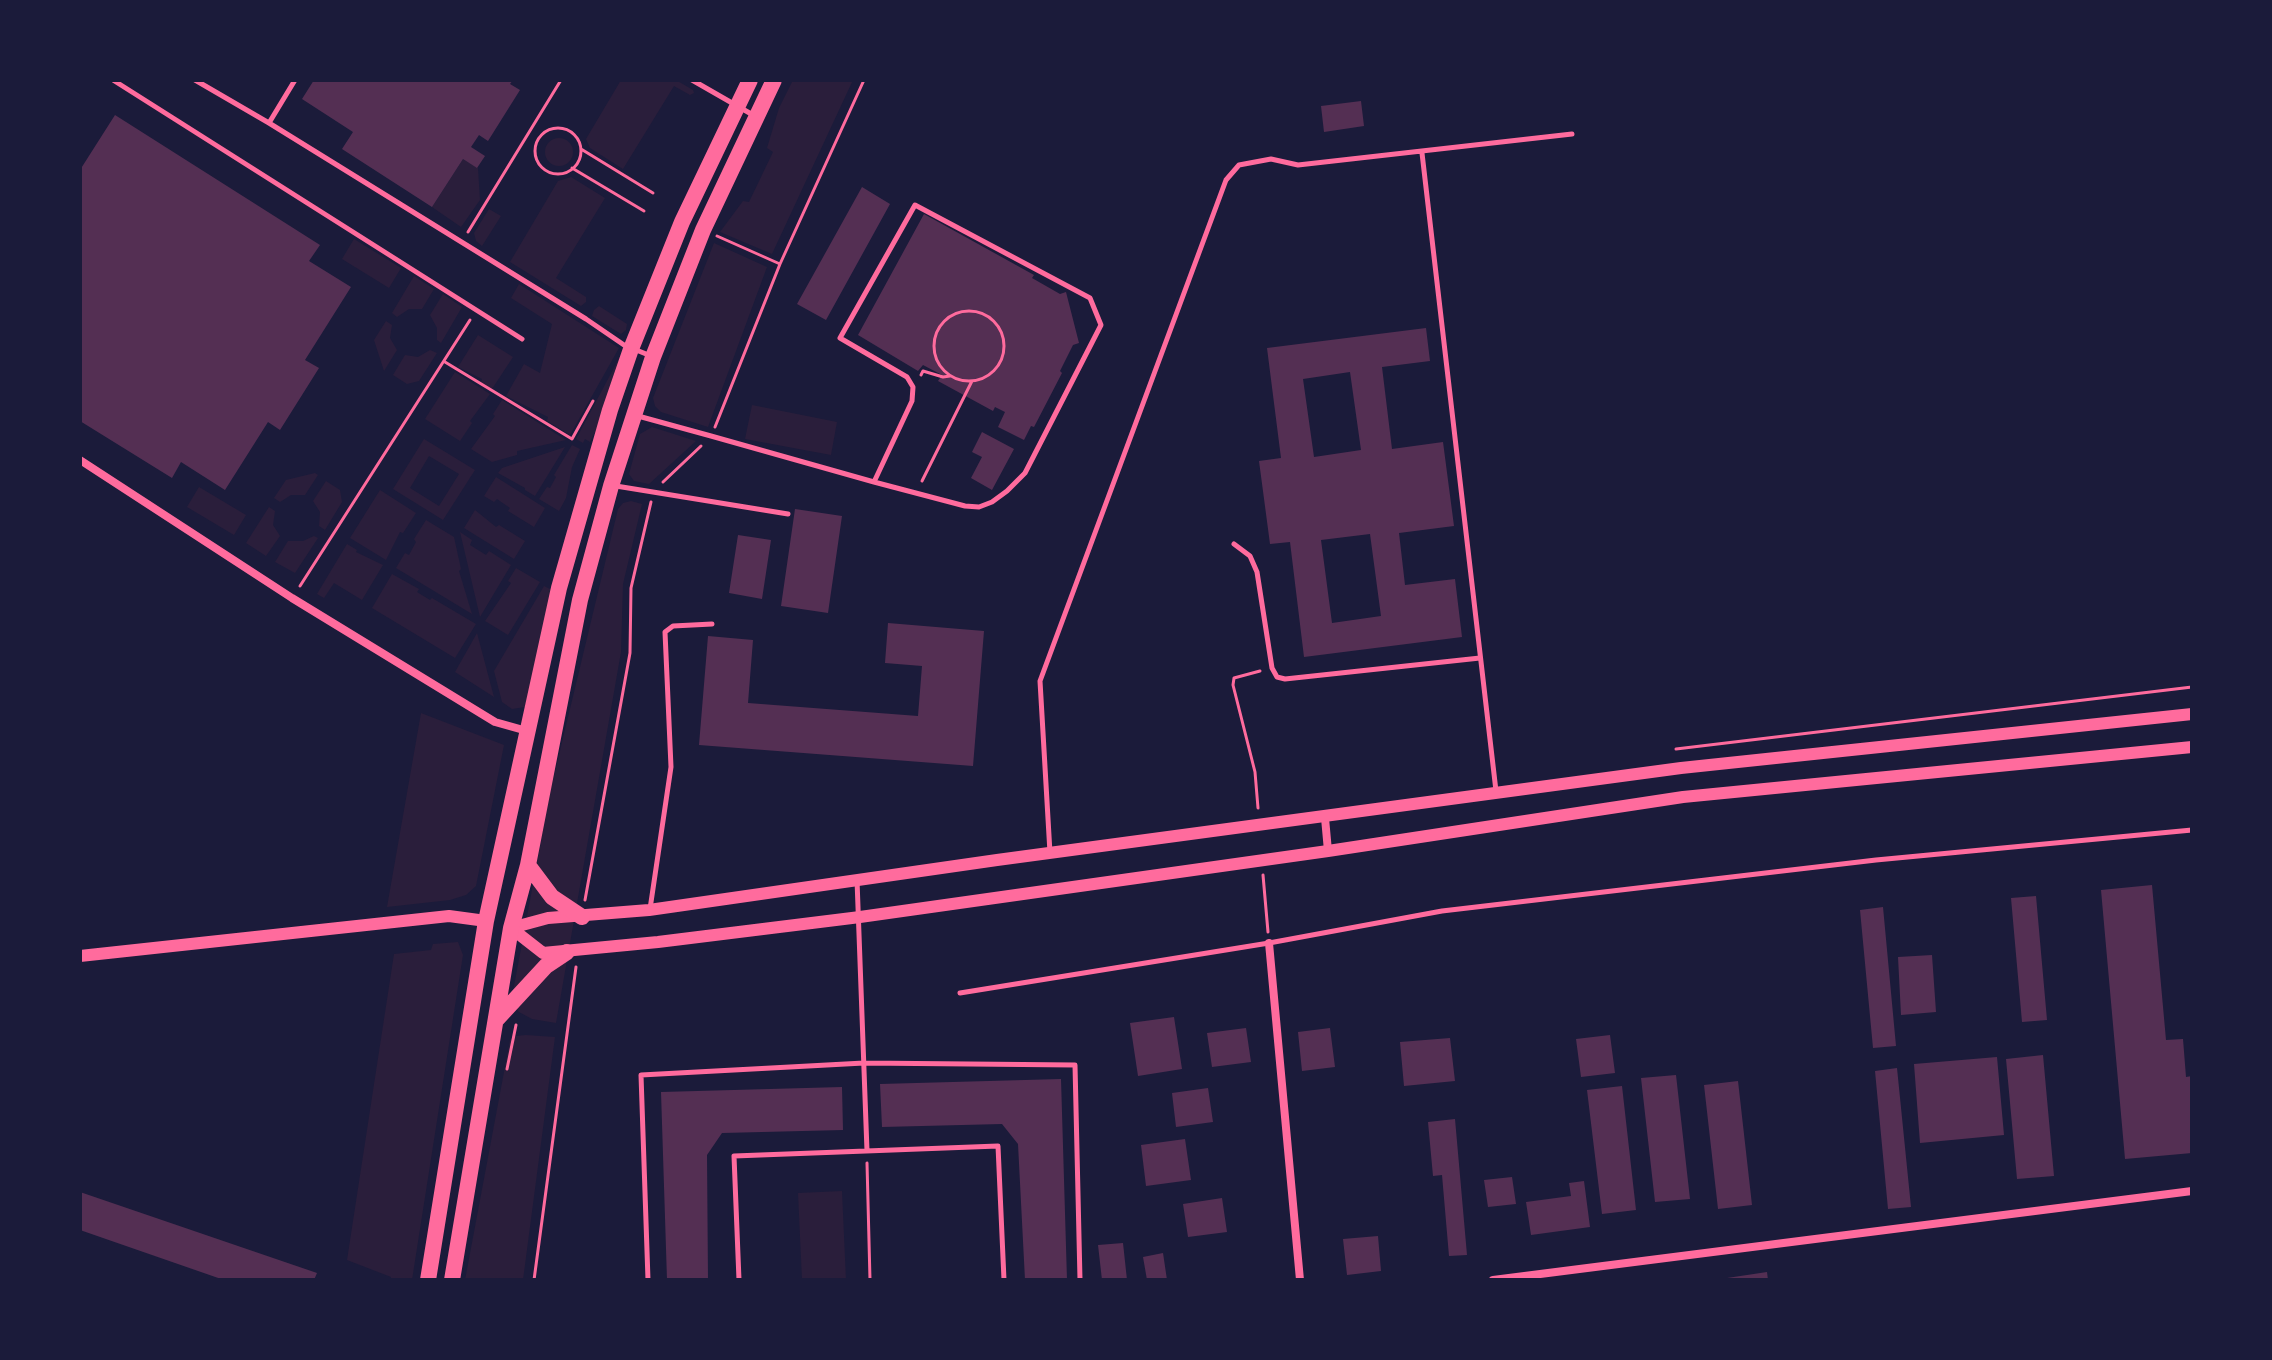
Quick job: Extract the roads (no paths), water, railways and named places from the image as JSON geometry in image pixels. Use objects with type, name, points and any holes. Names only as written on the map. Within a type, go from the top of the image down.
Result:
[{"type":"main road","points":[[428,1280],[486,921],[559,588],[605,425],[631,349],[682,222],[750,80]]},
{"type":"main road","points":[[452,1280],[511,928],[528,865],[580,600],[611,486],[653,357],[703,230],[774,80]]},
{"type":"main road","points":[[528,865],[552,897],[582,917]]},
{"type":"main road","points":[[497,1019],[546,966],[572,951]]},
{"type":"street","points":[[80,460],[292,598],[495,722],[527,731]]},
{"type":"street","points":[[511,928],[548,918],[649,910],[1681,768],[2192,714]]},
{"type":"street","points":[[80,956],[449,916],[511,928],[543,953],[572,951],[860,917],[1683,797],[2192,747]]},
{"type":"street","points":[[1325,818],[1328,851]]},
{"type":"street","points":[[1269,943],[1300,1280]]},
{"type":"street","points":[[1493,1280],[2192,1191]]},
{"type":"lane","points":[[113,80],[522,339]]},
{"type":"lane","points":[[195,80],[631,349],[653,357]]},
{"type":"lane","points":[[269,123],[295,80]]},
{"type":"lane","points":[[692,80],[756,117]]},
{"type":"lane","points":[[1050,853],[1040,681],[1226,180],[1239,165],[1271,159],[1298,165],[1572,134]]},
{"type":"lane","points":[[1422,153],[1496,794]]},
{"type":"lane","points":[[633,415],[874,482],[979,507],[1007,491],[1025,473],[1101,325],[1090,298],[915,205],[840,338],[907,377],[913,387],[912,401],[874,482]]},
{"type":"lane","points":[[611,486],[788,514]]},
{"type":"lane","points":[[1234,544],[1250,556],[1257,572],[1272,668],[1277,677],[1285,679],[1480,658]]},
{"type":"lane","points":[[649,910],[671,767],[665,632],[673,626],[712,624]]},
{"type":"lane","points":[[960,993],[1269,943],[1442,911],[1876,860],[2192,830]]},
{"type":"lane","points":[[857,880],[867,1151]]},
{"type":"lane","points":[[648,1280],[641,1075],[864,1063],[1075,1065],[1080,1280]]},
{"type":"lane","points":[[739,1280],[734,1156],[998,1146],[1004,1280]]}]
